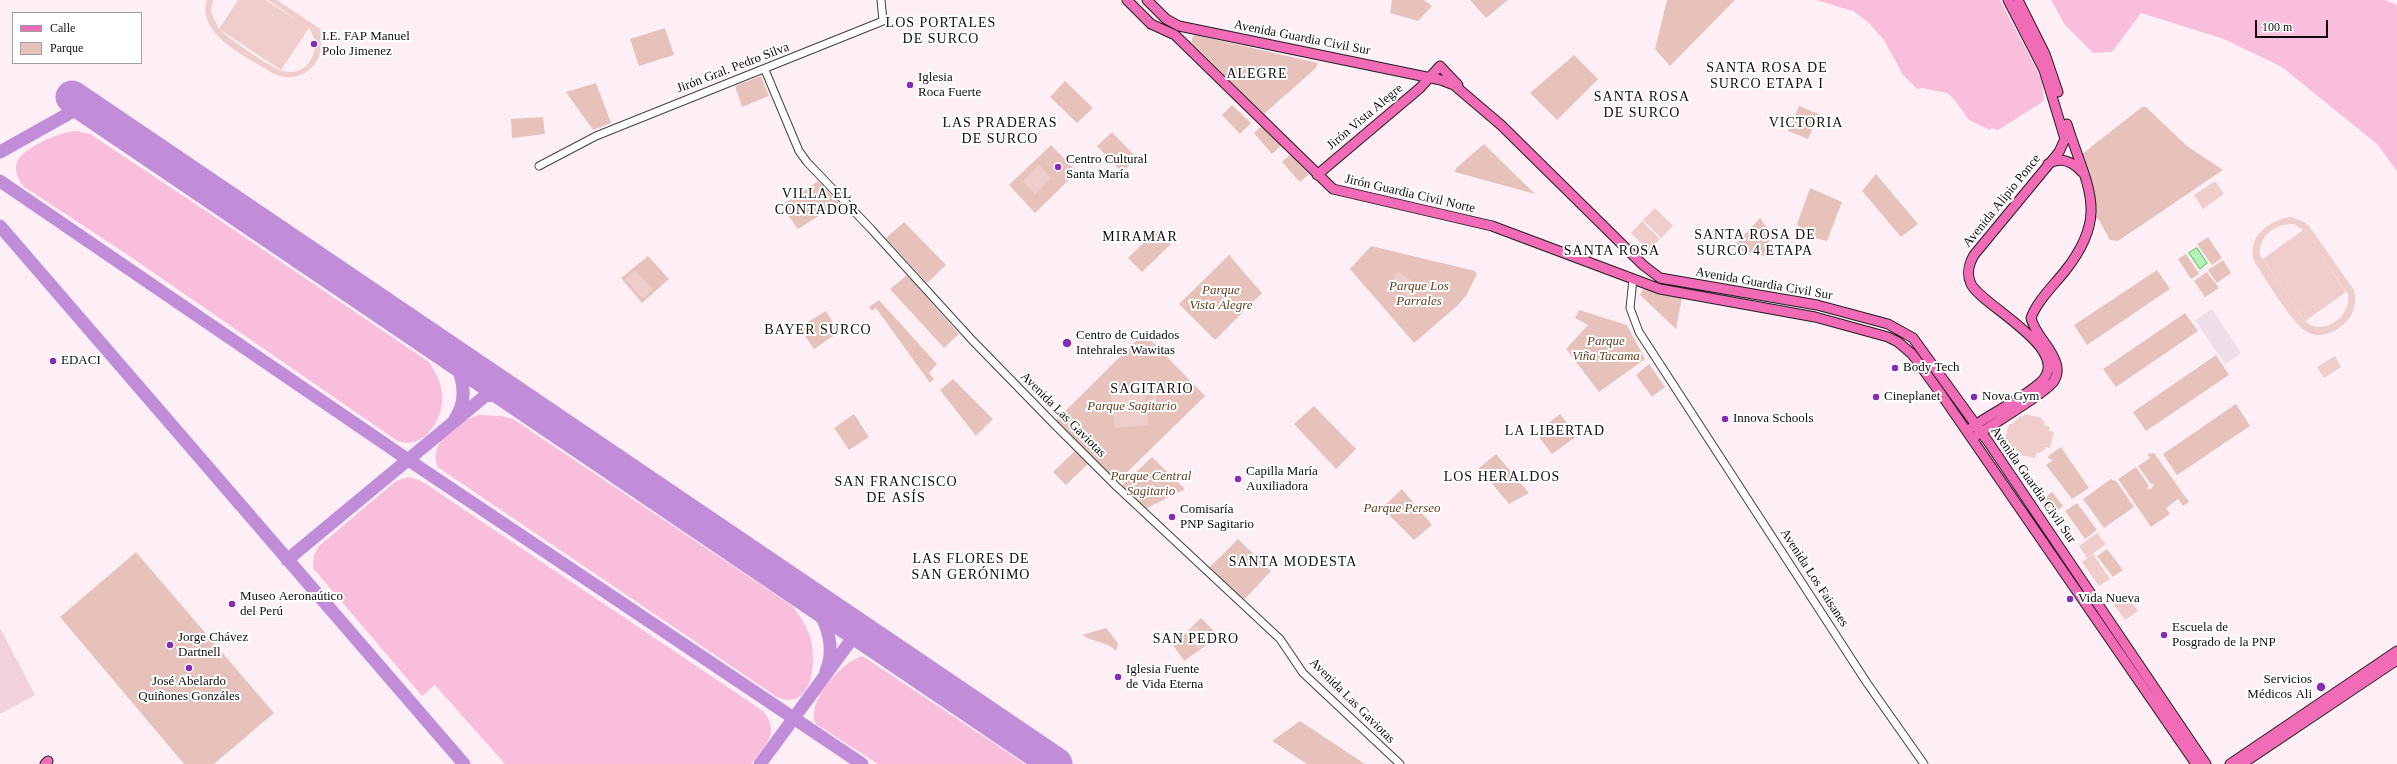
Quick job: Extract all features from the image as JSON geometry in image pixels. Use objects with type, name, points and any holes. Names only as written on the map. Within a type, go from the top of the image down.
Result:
[{"type":"main road","name":"Jirón Guardia Civil Norte","points":[[1127,0],[1150,24],[1175,35],[1333,189],[1492,226],[1660,289],[1737,304]]},
{"type":"main road","name":"Avenida Guardia Civil Sur","points":[[1146,0],[1171,23],[1198,31],[1448,82],[1471,99],[1501,125],[1652,274],[1664,279],[1789,299],[1881,322],[1902,331],[1918,343],[1989,443],[2206,764]]},
{"type":"main road","name":"Avenida Alipio Ponce","points":[[1969,435],[2036,385],[2045,376],[2048,365],[2044,354],[2016,323],[1975,290],[1969,280],[1968,269],[1974,255],[2064,145],[2064,134],[2044,70],[2008,0]]},
{"type":"main road","points":[[2016,323],[2024,323],[2078,256],[2091,226],[2093,205],[2085,175],[2048,61],[2018,0]]},
{"type":"main road","name":"Avenida Guardia Civil Sur","points":[[1430,78],[1440,66],[1471,99]]},
{"type":"main road","name":"Jirón Vista Alegre","points":[[1317,175],[1430,78]]},
{"type":"main road","points":[[2046,166],[2052,162],[2064,161],[2076,165],[2085,175]]},
{"type":"main road","points":[[1737,304],[1739,292]]},
{"type":"main road","points":[[1787,312],[1789,299]]},
{"type":"main road","name":"Avenida Guardia Civil Sur","points":[[1737,304],[1787,312],[1854,328],[1898,342],[1918,362],[2036,530],[2196,764]]},
{"type":"main road","name":"Avenida Alipio Ponce","points":[[1978,428],[1990,426],[2045,390],[2055,380],[2057,365],[2053,355],[2035,328],[2031,318],[2033,312]]},
{"type":"main road","points":[[1989,443],[1988,432],[1990,426]]},
{"type":"main road","points":[[2036,530],[2044,524]]},
{"type":"main road","points":[[2230,764],[2397,651]]},
{"type":"main road","points":[[2242,764],[2397,660]]},
{"type":"street","name":"Jirón Gral. Pedro Silva","points":[[538,166],[593,138],[765,70],[883,21],[881,0]]},
{"type":"street","name":"Avenida Las Gaviotas","points":[[765,70],[799,151],[807,162],[871,229],[972,340],[1052,422],[1116,486],[1280,639],[1303,673],[1400,764]]},
{"type":"street","name":"Avenida Los Faisanes","points":[[1633,279],[1630,308],[1634,322],[1867,683],[1924,764]]},
{"type":"shaded area","points":[[2197,248],[2207,263],[2200,269],[2189,253]]},
{"type":"shaded area","points":[[2212,309],[2241,353],[2225,364],[2195,320]]},
{"type":"shaded area","points":[[1152,382],[1156,383],[1160,388],[1156,396],[1149,395],[1146,391],[1148,385]]},
{"type":"shaded area","points":[[1156,396],[1155,407],[1151,401]]},
{"type":"shaded area","points":[[0,628],[35,695],[0,714]]},
{"type":"green space","points":[[207,0],[213,0],[211,12],[219,29],[238,0],[266,0],[308,28],[268,0],[277,0],[325,32],[322,36],[320,35],[320,55],[310,70],[302,74],[294,77],[284,77],[274,74],[227,44],[217,35],[209,24],[205,13]],"holes":[[[309,28],[313,36],[314,44],[314,52],[311,60],[300,70],[291,72],[282,71],[269,65],[239,45],[219,29],[281,70]]]},
{"type":"green space","points":[[1392,0],[1424,0],[1432,6],[1418,21],[1390,13]]},
{"type":"green space","points":[[1470,0],[1508,0],[1486,18]]},
{"type":"green space","points":[[1667,0],[1735,0],[1670,66],[1655,49]]},
{"type":"green space","points":[[665,28],[674,55],[639,66],[630,39]]},
{"type":"green space","points":[[1195,35],[1318,63],[1316,68],[1264,114],[1192,43],[1192,38]]},
{"type":"green space","points":[[1574,55],[1598,79],[1557,120],[1530,93]]},
{"type":"green space","points":[[761,76],[769,96],[742,107],[735,86]]},
{"type":"green space","points":[[1065,81],[1093,108],[1077,123],[1050,97]]},
{"type":"green space","points":[[596,83],[611,123],[593,130],[566,92]]},
{"type":"green space","points":[[1232,105],[1251,123],[1240,134],[1222,115]]},
{"type":"green space","points":[[1799,106],[1819,114],[1808,139],[1788,131]]},
{"type":"green space","points":[[2142,107],[2146,107],[2187,146],[2223,170],[2118,241],[2110,240],[2099,220],[2096,218],[2095,195],[2082,154]]},
{"type":"green space","points":[[543,117],[545,134],[512,138],[511,119]]},
{"type":"green space","points":[[1262,126],[1282,145],[1272,154],[1254,133]]},
{"type":"green space","points":[[1112,132],[1137,158],[1122,172],[1097,146]]},
{"type":"green space","points":[[1484,144],[1535,194],[1455,172],[1456,168]]},
{"type":"green space","points":[[1051,145],[1077,172],[1035,213],[1009,185]]},
{"type":"green space","points":[[1290,155],[1309,174],[1300,182],[1282,162]]},
{"type":"green space","points":[[1039,165],[1051,178],[1035,194],[1023,181]]},
{"type":"green space","points":[[1876,174],[1918,224],[1901,237],[1862,191]]},
{"type":"green space","points":[[818,181],[839,203],[798,229],[781,206]]},
{"type":"green space","points":[[2215,181],[2224,194],[2203,209],[2194,195]]},
{"type":"green space","points":[[1810,188],[1842,202],[1827,241],[1806,236],[1797,224]]},
{"type":"green space","points":[[1655,208],[1673,226],[1661,238],[1643,220]]},
{"type":"green space","points":[[2291,217],[2304,222],[2309,226],[2354,290],[2355,304],[2350,317],[2344,324],[2332,332],[2317,335],[2307,332],[2301,327],[2287,311],[2255,263],[2253,246],[2256,238],[2267,226],[2282,219]],"holes":[[[2287,224],[2294,224],[2303,230],[2263,259],[2305,320],[2260,255],[2260,248],[2265,237],[2275,228]],[[2309,238],[2348,294],[2348,302],[2341,317],[2327,326],[2319,327],[2311,325],[2305,321],[2346,292]]]},
{"type":"green space","points":[[1760,218],[1773,237],[1768,242],[1764,256],[1731,249]]},
{"type":"green space","points":[[1642,221],[1660,239],[1649,251],[1631,233]]},
{"type":"green space","points":[[904,222],[946,265],[927,283],[886,238]]},
{"type":"green space","points":[[1157,230],[1171,244],[1142,272],[1128,258]]},
{"type":"green space","points":[[2208,237],[2222,258],[2212,265],[2197,244]]},
{"type":"green space","name":"Parque Los Parrales","points":[[1371,246],[1475,271],[1477,274],[1466,296],[1457,306],[1414,343],[1350,269]]},
{"type":"green space","points":[[2186,254],[2199,274],[2191,279],[2178,259]]},
{"type":"green space","name":"Parque Vista Alegre","points":[[1229,255],[1262,293],[1215,340],[1179,304]]},
{"type":"green space","points":[[648,256],[669,279],[642,303],[621,278]]},
{"type":"green space","points":[[2223,260],[2231,273],[2217,283],[2208,270]]},
{"type":"green space","points":[[635,270],[653,289],[643,299],[625,279]]},
{"type":"green space","points":[[2157,270],[2170,289],[2087,345],[2074,325]]},
{"type":"green space","points":[[1398,272],[1418,285],[1410,298],[1390,285]]},
{"type":"green space","points":[[2207,272],[2219,288],[2205,297],[2194,281]]},
{"type":"green space","points":[[907,275],[959,334],[944,348],[890,289]]},
{"type":"green space","points":[[1643,289],[1682,297],[1676,329],[1640,295]]},
{"type":"green space","points":[[879,300],[937,364],[929,373],[934,379],[930,383],[876,308],[872,311],[869,307]]},
{"type":"green space","name":"Parque Viña Tacama","points":[[1579,310],[1627,325],[1645,359],[1599,392],[1566,349],[1588,325],[1575,318]]},
{"type":"green space","points":[[826,311],[839,332],[814,349],[799,327]]},
{"type":"green space","points":[[2185,313],[2198,331],[2116,387],[2103,369]]},
{"type":"green space","name":"Parque Sagitario","points":[[1144,333],[1205,396],[1116,483],[1055,421]]},
{"type":"green space","points":[[2216,355],[2229,375],[2146,431],[2133,412]]},
{"type":"green space","points":[[2335,356],[2341,367],[2324,378],[2317,367]]},
{"type":"green space","points":[[1649,364],[1665,387],[1652,397],[1636,375]]},
{"type":"green space","points":[[953,379],[993,419],[976,436],[940,390]]},
{"type":"green space","points":[[1144,384],[1148,425],[1115,428],[1110,388]]},
{"type":"green space","points":[[2236,404],[2250,426],[2177,475],[2163,454]]},
{"type":"green space","points":[[1314,406],[1356,449],[1336,469],[1294,424]]},
{"type":"green space","points":[[854,414],[869,437],[849,450],[834,428]]},
{"type":"green space","points":[[1560,414],[1577,436],[1552,454],[1536,433]]},
{"type":"green space","points":[[2024,414],[2042,418],[2042,420],[2045,421],[2044,425],[2050,427],[2049,431],[2054,432],[2050,448],[2045,447],[2045,450],[2036,454],[2035,458],[2016,454],[2017,451],[2011,448],[2005,440],[2009,424],[2012,424],[2020,416],[2023,417]]},
{"type":"green space","points":[[2061,447],[2089,488],[2072,499],[2046,465],[2053,460],[2048,458],[2048,456]]},
{"type":"green space","points":[[1076,450],[1089,463],[1066,485],[1053,472]]},
{"type":"green space","points":[[2154,453],[2189,502],[2183,506],[2178,499],[2166,508],[2170,514],[2151,527],[2118,479],[2136,467],[2149,486],[2147,489],[2151,489],[2154,484],[2151,484],[2138,466],[2150,458],[2147,454]]},
{"type":"green space","points":[[1496,454],[1529,493],[1509,504],[1479,468]]},
{"type":"green space","name":"Parque Central Sagitario","points":[[1152,457],[1185,489],[1145,509],[1120,487]]},
{"type":"green space","points":[[2111,479],[2117,482],[2134,507],[2104,528],[2083,499]]},
{"type":"green space","name":"Parque Perseo","points":[[1402,489],[1432,525],[1414,540],[1382,508]]},
{"type":"green space","points":[[2052,492],[2063,506],[2052,515],[2040,502]]},
{"type":"green space","points":[[2077,503],[2097,530],[2085,539],[2065,511]]},
{"type":"green space","points":[[2097,533],[2106,544],[2087,558],[2079,546]]},
{"type":"green space","points":[[1238,539],[1271,571],[1243,601],[1208,569]]},
{"type":"green space","points":[[2107,549],[2123,570],[2113,577],[2097,556]]},
{"type":"green space","points":[[136,552],[274,713],[214,764],[184,764],[60,617]]},
{"type":"green space","points":[[2093,554],[2110,579],[2099,586],[2082,562]]},
{"type":"green space","points":[[2125,593],[2138,611],[2125,620],[2112,602]]},
{"type":"green space","points":[[1201,618],[1219,636],[1184,661],[1173,645]]},
{"type":"green space","points":[[1196,625],[1209,640],[1199,649],[1186,634]]},
{"type":"green space","points":[[1106,628],[1118,643],[1116,651],[1105,644],[1082,635]]},
{"type":"green space","points":[[1300,721],[1365,764],[1307,764],[1272,741]]},
{"type":"sand","points":[[1816,0],[2000,0],[2042,80],[2044,101],[1998,130],[1992,128],[1990,130],[1969,120],[1953,98],[1947,93],[1922,88],[1917,89],[1903,75],[1884,40],[1868,22],[1853,11]]},
{"type":"sand","points":[[2051,0],[2385,0],[2397,5],[2397,171],[2377,144],[2282,67],[2224,39],[2141,13],[2112,52],[2093,53],[2065,25]]},
{"type":"sand","points":[[77,131],[90,134],[429,362],[439,381],[442,393],[440,413],[430,431],[415,442],[406,443],[396,440],[125,253],[23,186],[16,172],[17,162],[21,156],[44,141],[62,134]]},
{"type":"sand","points":[[479,415],[501,416],[513,419],[791,605],[805,626],[812,644],[813,668],[806,690],[799,697],[789,700],[777,697],[439,468],[436,459],[440,442],[462,422]]},
{"type":"sand","points":[[408,477],[419,480],[429,486],[763,711],[771,726],[771,732],[766,745],[751,764],[505,764],[435,685],[422,696],[313,568],[314,555],[319,546],[396,481]]},
{"type":"sand","points":[[862,656],[1025,764],[878,764],[816,724],[814,715],[820,694],[836,674],[845,666]]},
{"type":"taxiway","points":[[0,152],[84,105]]},
{"type":"taxiway","points":[[0,181],[407,459],[862,764]]},
{"type":"taxiway","points":[[0,226],[464,764]]},
{"type":"taxiway","points":[[437,343],[452,358],[461,378],[463,399],[455,419]]},
{"type":"taxiway","points":[[481,373],[488,386],[485,396]]},
{"type":"taxiway","points":[[287,560],[485,396],[499,394],[519,398]]},
{"type":"taxiway","points":[[798,588],[807,595],[814,604],[826,625],[830,649],[826,671]]},
{"type":"taxiway","points":[[847,622],[852,635],[849,643]]},
{"type":"taxiway","points":[[760,764],[849,643],[859,637],[870,638]]},
{"type":"runway","points":[[72,97],[1056,764]]},
{"type":"place","name":"I.E. FAP Manuel Polo Jimenez","points":[[314,44]]},
{"type":"place","name":"Iglesia Roca Fuerte","points":[[910,85]]},
{"type":"place","name":"Centro Cultural Santa María","points":[[1058,167]]},
{"type":"place","name":"Centro de Cuidados Intehrales Wawitas","points":[[1067,343]]},
{"type":"place","name":"EDACI","points":[[53,361]]},
{"type":"place","name":"Body Tech","points":[[1895,368]]},
{"type":"place","name":"Cineplanet","points":[[1876,397]]},
{"type":"place","name":"Nova Gym","points":[[1974,397]]},
{"type":"place","name":"Innova Schools","points":[[1725,419]]},
{"type":"place","name":"Capilla María Auxiliadora","points":[[1238,479]]},
{"type":"place","name":"Comisaría PNP Sagitario","points":[[1172,517]]},
{"type":"place","name":"Vida Nueva","points":[[2070,599]]},
{"type":"place","name":"Museo Aeronaútico del Perú","points":[[232,604]]},
{"type":"place","name":"Escuela de Posgrado de la PNP","points":[[2164,635]]},
{"type":"place","name":"Jorge Chávez Dartnell","points":[[170,645]]},
{"type":"place","name":"José Abelardo Quiñones Gonzáles","points":[[189,668]]},
{"type":"place","name":"Iglesia Fuente de Vida Eterna","points":[[1118,677]]},
{"type":"place","name":"Servicios Médicos Ali","points":[[2321,687]]},
{"type":"district","name":"LOS PORTALES DE SURCO","points":[[941,32]]},
{"type":"district","name":"ALEGRE","points":[[1257,74]]},
{"type":"district","name":"SANTA ROSA DE SURCO ETAPA I","points":[[1767,76]]},
{"type":"district","name":"SANTA ROSA DE SURCO","points":[[1642,106]]},
{"type":"district","name":"VICTORIA","points":[[1806,123]]},
{"type":"district","name":"LAS PRADERAS DE SURCO","points":[[1000,132]]},
{"type":"district","name":"VILLA EL CONTADOR","points":[[817,202]]},
{"type":"district","name":"MIRAMAR","points":[[1140,237]]},
{"type":"district","name":"SANTA ROSA DE SURCO 4 ETAPA","points":[[1755,244]]},
{"type":"district","name":"SANTA ROSA","points":[[1612,251]]},
{"type":"district","name":"BAYER SURCO","points":[[818,330]]},
{"type":"district","name":"SAGITARIO","points":[[1152,389]]},
{"type":"district","name":"LA LIBERTAD","points":[[1555,431]]},
{"type":"district","name":"LOS HERALDOS","points":[[1502,477]]},
{"type":"district","name":"SAN FRANCISCO DE ASÍS","points":[[896,490]]},
{"type":"district","name":"SANTA MODESTA","points":[[1293,562]]},
{"type":"district","name":"LAS FLORES DE SAN GERÓNIMO","points":[[971,568]]},
{"type":"district","name":"SAN PEDRO","points":[[1196,639]]}]
